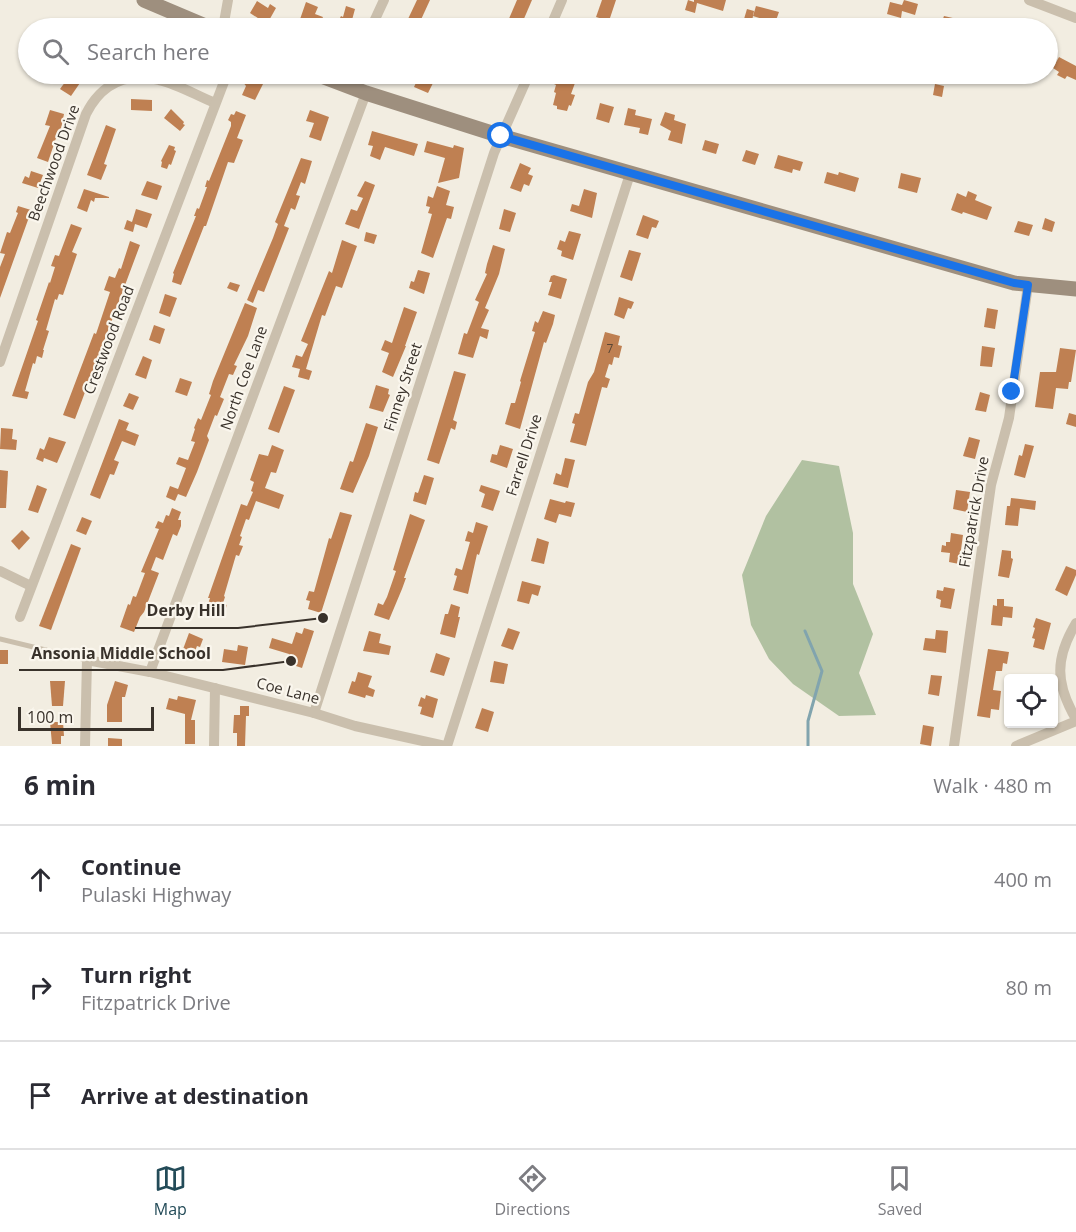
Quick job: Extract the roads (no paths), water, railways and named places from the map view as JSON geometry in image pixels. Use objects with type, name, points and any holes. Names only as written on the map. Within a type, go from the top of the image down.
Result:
[{"type":"main road","points":[[144,0],[186,18]]},
{"type":"main road","points":[[355,84],[366,93],[630,174],[1014,283],[1076,289]]},
{"type":"street","points":[[225,18],[228,0]]},
{"type":"street","points":[[376,18],[384,0]]},
{"type":"street","points":[[554,18],[562,0]]},
{"type":"street","points":[[1029,0],[1076,18]]},
{"type":"street","name":"Beechwood Drive","points":[[0,362],[86,114],[98,95],[112,84]]},
{"type":"street","name":"Beechwood Drive","points":[[168,84],[215,104]]},
{"type":"street","name":"Crestwood Road","points":[[20,617],[223,84]]},
{"type":"street","name":"Finney Street","points":[[314,713],[501,136],[524,84]]},
{"type":"street","name":"North Coe Lane","points":[[150,672],[366,93]]},
{"type":"street","name":"Farrell Drive","points":[[446,746],[630,174]]},
{"type":"street","name":"Fitzpatrick Drive","points":[[954,746],[991,484],[1009,418],[1028,285]]},
{"type":"street","points":[[0,571],[31,586]]},
{"type":"street","points":[[1016,746],[1044,741],[1076,720],[1068,705],[1059,662],[1065,642],[1076,622]]},
{"type":"street","points":[[85,746],[87,660]]},
{"type":"street","name":"Coe Lane","points":[[87,660],[150,672],[314,713],[355,726],[446,746]]},
{"type":"street","points":[[214,746],[215,688]]},
{"type":"lane","points":[[0,639],[87,660]]},
{"type":"waterway","points":[[805,631],[822,671],[808,721],[808,746]]},
{"type":"place","name":"Derby Hill","points":[[323,618]]},
{"type":"place","name":"Ansonia Middle School","points":[[291,661]]}]
